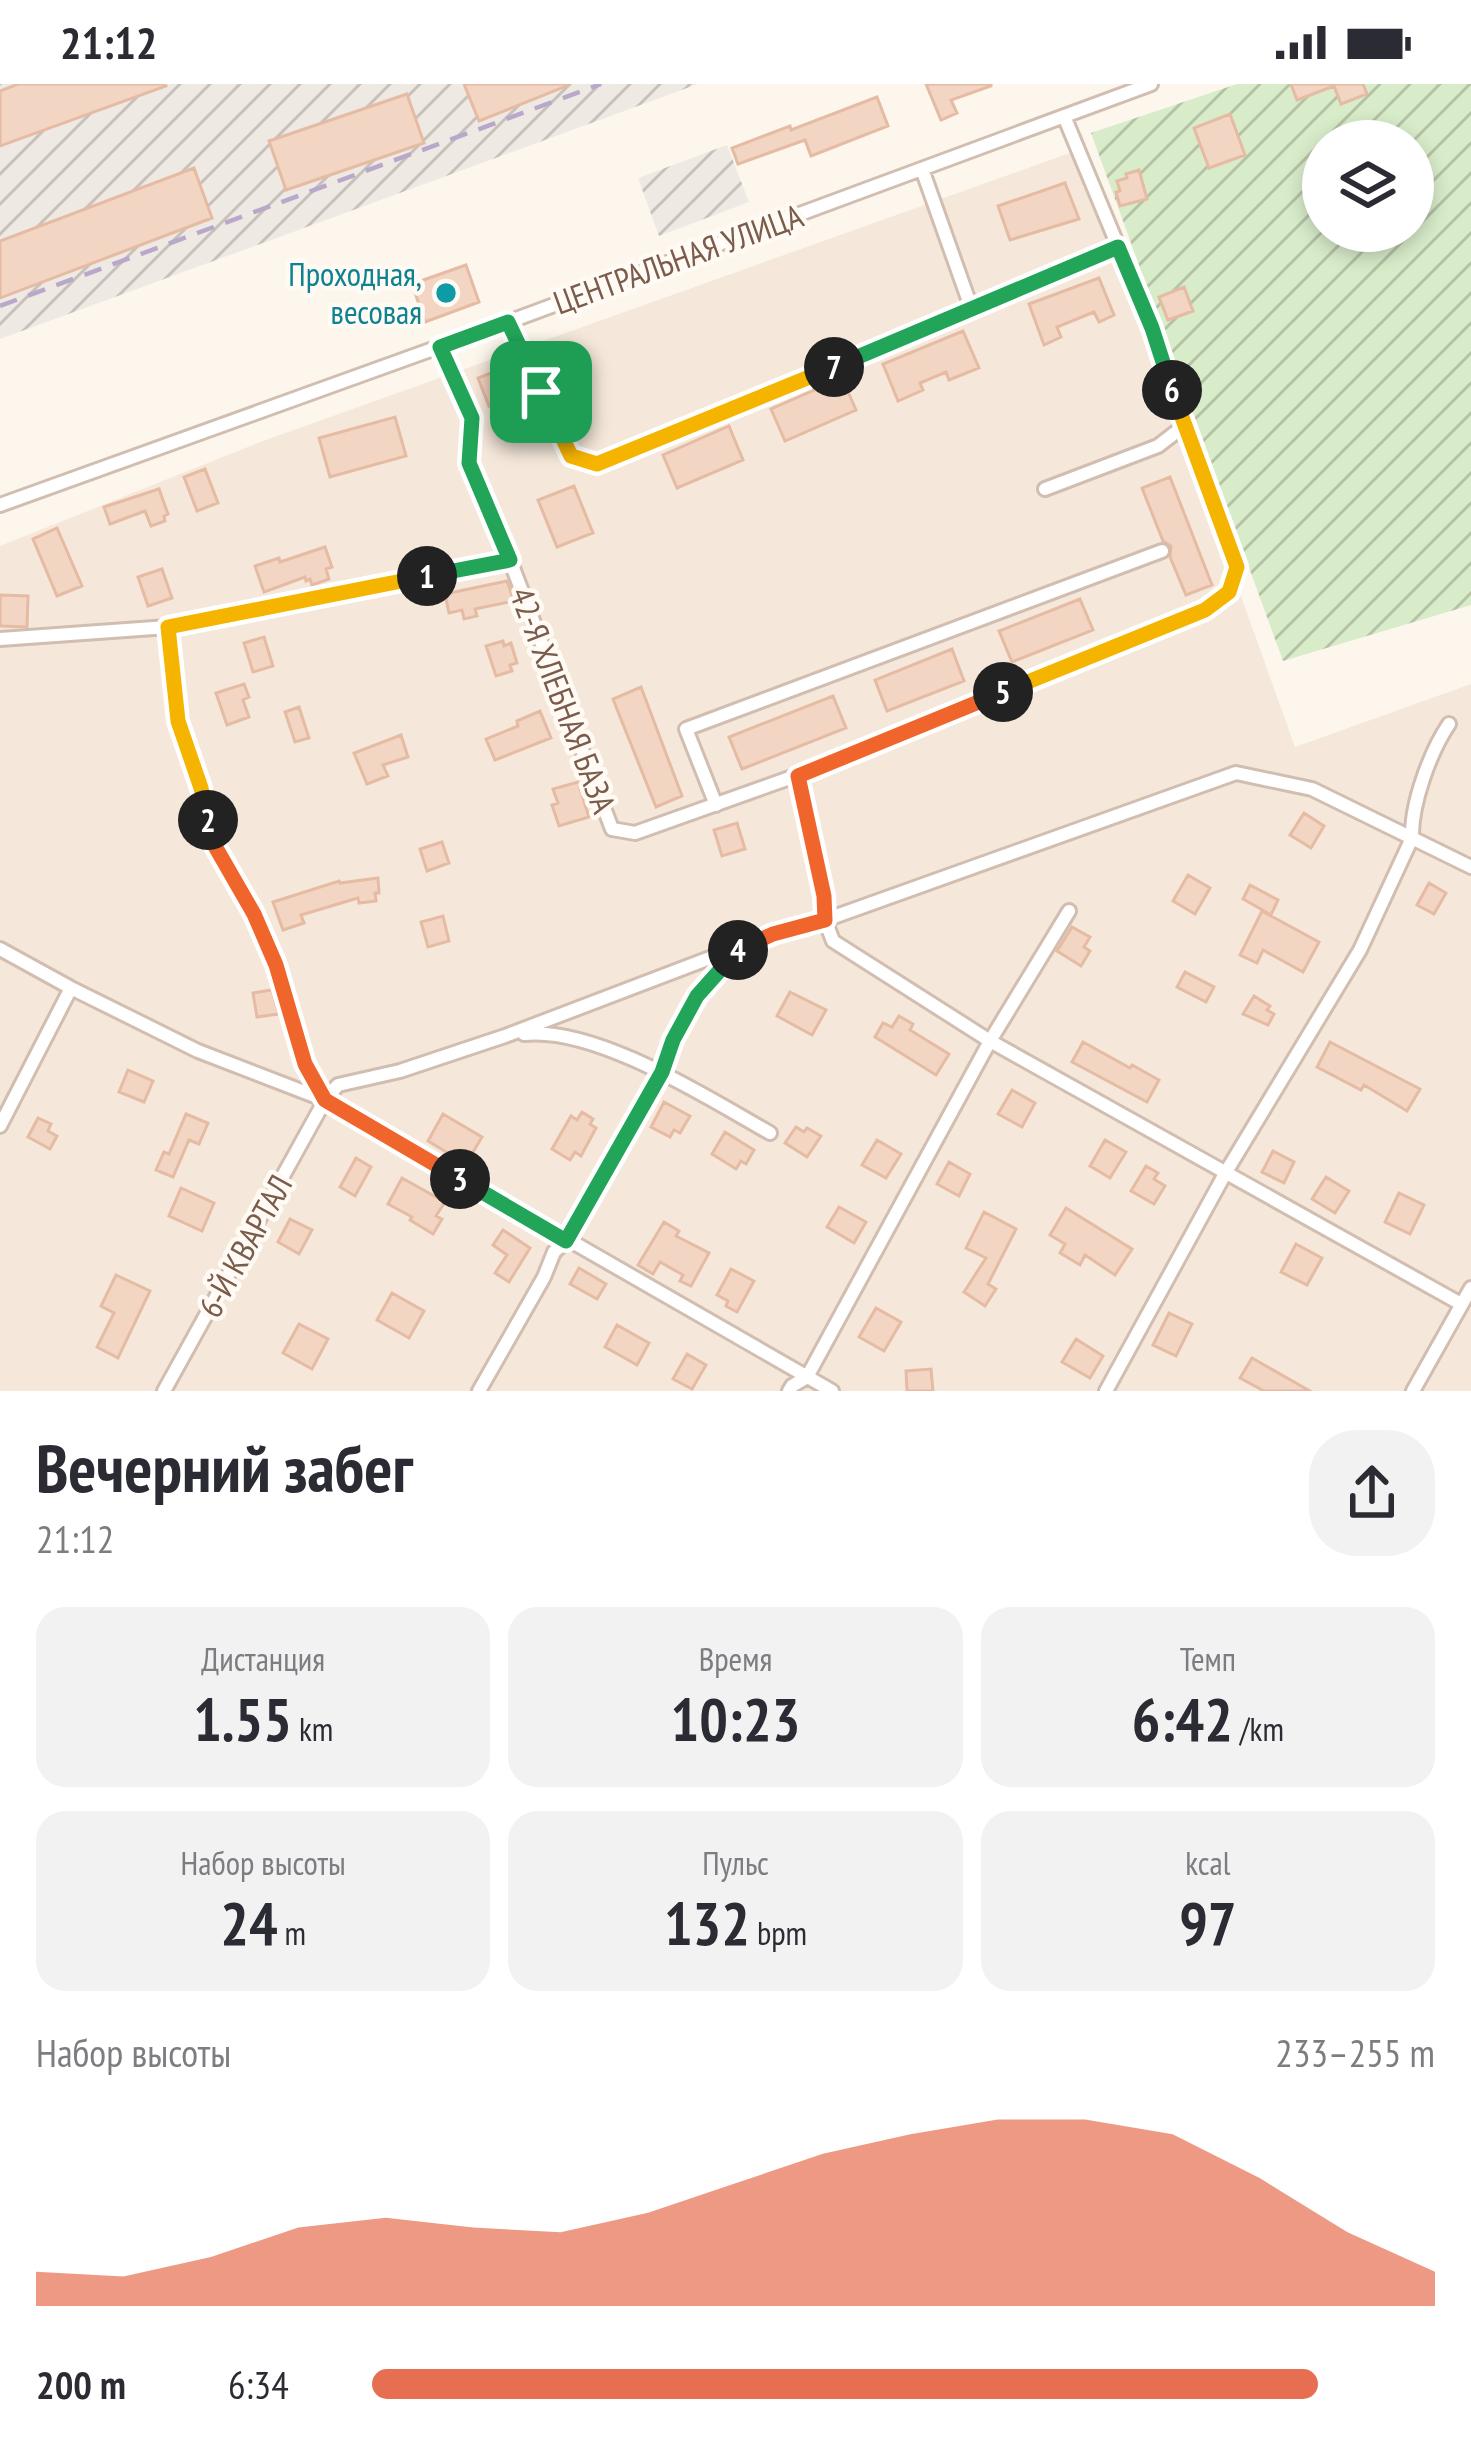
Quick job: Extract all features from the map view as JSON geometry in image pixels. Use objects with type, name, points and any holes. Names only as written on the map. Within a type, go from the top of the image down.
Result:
[{"type":"street","name":"ЦЕНТРАЛЬНАЯ УЛИЦА","points":[[0,505],[1151,84]]},
{"type":"street","name":"42-Я ХЛЕБНАЯ БАЗА","points":[[440,347],[472,418],[469,463],[612,829],[635,833],[798,776],[1205,610],[1229,592],[1237,567],[1152,328],[1064,116]]},
{"type":"street","points":[[922,169],[972,310]]},
{"type":"street","points":[[508,322],[571,456],[597,464],[1118,247]]},
{"type":"street","points":[[1045,489],[1158,446],[1184,426]]},
{"type":"street","points":[[716,805],[686,729],[1162,551]]},
{"type":"street","points":[[0,639],[168,627],[510,560]]},
{"type":"street","points":[[168,627],[178,721],[201,788],[212,841],[254,914],[276,965],[305,1064],[325,1100]]},
{"type":"street","points":[[1106,1391],[1226,1172],[1360,950],[1412,838],[1412,821],[1437,742],[1449,724]]},
{"type":"street","points":[[325,1100],[338,1085],[400,1071],[505,1036],[773,934],[825,920],[1236,773],[1312,789],[1471,867]]},
{"type":"street","points":[[798,776],[833,941],[990,1041],[1461,1304]]},
{"type":"street","points":[[789,1391],[807,1377],[990,1041],[1069,911]]},
{"type":"street","points":[[0,949],[199,1052],[325,1100],[832,1391]]},
{"type":"street","points":[[479,1391],[554,1252],[566,1241],[662,1072],[697,996],[736,950]]},
{"type":"street","points":[[0,1126],[71,988]]},
{"type":"street","points":[[505,1036],[536,1033],[571,1039],[662,1072],[770,1133]]},
{"type":"street","name":"6-Й КВАРТАЛ","points":[[164,1391],[325,1100]]},
{"type":"street","points":[[1413,1391],[1471,1288]]},
{"type":"shaded area","points":[[0,84],[698,84],[0,339]]},
{"type":"shaded area","points":[[727,145],[749,202],[659,236],[638,178]]},
{"type":"shaded area","points":[[1081,149],[1295,747],[1471,684],[1471,1391],[0,1391],[0,546],[263,441]]},
{"type":"green space","points":[[1237,84],[1471,84],[1471,605],[1283,661],[1091,133]]},
{"type":"building","points":[[18,84],[166,86],[0,146],[0,91]]},
{"type":"building","points":[[464,84],[569,84],[569,85],[479,121]]},
{"type":"building","points":[[926,84],[991,86],[951,100],[957,113],[941,120]]},
{"type":"building","points":[[1291,84],[1363,84],[1367,94],[1341,104],[1334,86],[1297,100]]},
{"type":"building","points":[[407,94],[424,143],[286,190],[269,141]]},
{"type":"building","points":[[877,97],[888,126],[811,156],[805,140],[738,164],[732,148]]},
{"type":"building","points":[[1230,114],[1245,155],[1209,168],[1194,128]]},
{"type":"building","points":[[194,168],[212,218],[0,298],[0,241]]},
{"type":"building","points":[[1139,170],[1147,199],[1120,206],[1117,181]]},
{"type":"building","points":[[1065,183],[1079,219],[1010,240],[998,206]]},
{"type":"building","name":"Проходная, весовая","points":[[466,265],[479,302],[425,322],[412,284]]},
{"type":"building","points":[[1099,278],[1114,315],[1099,322],[1094,312],[1057,327],[1061,337],[1044,345],[1029,304]]},
{"type":"building","points":[[1184,287],[1193,311],[1168,320],[1159,297]]},
{"type":"building","points":[[963,331],[979,368],[949,380],[946,372],[920,383],[923,390],[898,401],[883,364]]},
{"type":"building","points":[[514,364],[525,393],[489,406],[478,378]]},
{"type":"building","points":[[842,378],[856,410],[785,441],[771,409]]},
{"type":"building","points":[[395,417],[406,456],[330,477],[319,438]]},
{"type":"building","points":[[729,426],[743,460],[677,488],[663,455]]},
{"type":"building","points":[[205,469],[218,503],[197,511],[184,477]]},
{"type":"building","points":[[1170,477],[1212,585],[1186,595],[1170,557],[1171,546],[1163,541],[1142,488]]},
{"type":"building","points":[[574,486],[593,533],[557,547],[538,500]]},
{"type":"building","points":[[159,489],[168,514],[165,521],[151,526],[145,511],[110,524],[104,507]]},
{"type":"building","points":[[57,528],[82,586],[57,596],[33,539]]},
{"type":"building","points":[[325,547],[332,567],[326,569],[329,579],[312,585],[305,577],[264,592],[255,566]]},
{"type":"building","points":[[162,569],[172,598],[148,606],[138,577]]},
{"type":"building","points":[[507,581],[514,601],[475,609],[477,616],[464,619],[462,610],[449,613],[445,594]]},
{"type":"building","points":[[0,595],[28,596],[27,627],[0,626]]},
{"type":"building","points":[[1080,599],[1093,630],[1012,662],[999,631]]},
{"type":"building","points":[[264,637],[273,666],[253,672],[244,643]]},
{"type":"building","points":[[503,641],[504,646],[511,643],[517,663],[510,665],[512,671],[496,676],[486,646]]},
{"type":"building","points":[[952,649],[964,681],[887,711],[875,680]]},
{"type":"building","points":[[244,684],[249,717],[227,725],[216,693]]},
{"type":"building","points":[[641,687],[682,796],[656,807],[613,699]]},
{"type":"building","points":[[833,696],[846,728],[742,769],[729,737]]},
{"type":"building","points":[[299,707],[309,738],[295,742],[285,712]]},
{"type":"building","points":[[540,711],[551,738],[495,760],[486,739]]},
{"type":"building","points":[[401,735],[408,757],[383,765],[388,776],[367,784],[354,753]]},
{"type":"building","points":[[578,782],[589,817],[559,826],[553,789]]},
{"type":"building","points":[[1304,813],[1324,826],[1311,848],[1290,835]]},
{"type":"building","points":[[737,823],[745,849],[722,856],[714,830]]},
{"type":"building","points":[[442,842],[449,863],[427,871],[420,849]]},
{"type":"building","points":[[1188,875],[1210,888],[1195,914],[1173,901]]},
{"type":"building","points":[[378,878],[376,901],[359,903],[358,898],[301,915],[304,923],[283,930],[273,902],[339,881]]},
{"type":"building","points":[[1429,883],[1446,893],[1434,914],[1417,905]]},
{"type":"building","points":[[1250,885],[1278,900],[1271,915],[1243,899]]},
{"type":"building","points":[[1262,911],[1319,942],[1303,972],[1263,950],[1257,963],[1240,955]]},
{"type":"building","points":[[443,916],[449,941],[428,947],[421,922]]},
{"type":"building","points":[[1072,927],[1090,937],[1084,947],[1090,951],[1081,966],[1057,951]]},
{"type":"building","points":[[1185,972],[1214,987],[1206,1002],[1177,987]]},
{"type":"building","points":[[272,990],[279,1014],[257,1017],[253,993]]},
{"type":"building","points":[[790,992],[826,1010],[812,1035],[777,1016]]},
{"type":"building","points":[[1254,996],[1274,1014],[1268,1025],[1243,1014]]},
{"type":"building","points":[[899,1016],[913,1024],[910,1030],[949,1054],[936,1075],[875,1037],[883,1023],[892,1027]]},
{"type":"building","points":[[1083,1042],[1159,1080],[1147,1102],[1072,1062]]},
{"type":"building","points":[[1330,1042],[1420,1089],[1407,1111],[1364,1085],[1361,1090],[1317,1067]]},
{"type":"building","points":[[128,1070],[153,1081],[144,1102],[119,1092]]},
{"type":"building","points":[[1012,1090],[1035,1103],[1022,1127],[998,1114]]},
{"type":"building","points":[[664,1102],[690,1116],[680,1133],[674,1130],[670,1137],[651,1127]]},
{"type":"building","points":[[582,1112],[593,1119],[590,1124],[596,1128],[581,1156],[575,1152],[570,1160],[552,1149],[571,1116],[577,1120]]},
{"type":"building","points":[[186,1114],[208,1123],[199,1144],[189,1140],[173,1177],[156,1170],[164,1152],[169,1154]]},
{"type":"building","points":[[443,1114],[482,1137],[466,1164],[428,1141]]},
{"type":"building","points":[[38,1118],[51,1124],[48,1131],[57,1136],[50,1149],[28,1137]]},
{"type":"building","points":[[796,1127],[821,1136],[807,1157],[785,1143]]},
{"type":"building","points":[[725,1132],[754,1150],[746,1164],[741,1161],[736,1169],[712,1154]]},
{"type":"building","points":[[877,1140],[901,1154],[886,1178],[862,1165]]},
{"type":"building","points":[[1105,1140],[1126,1152],[1110,1178],[1090,1166]]},
{"type":"building","points":[[1273,1151],[1294,1162],[1284,1183],[1262,1172]]},
{"type":"building","points":[[356,1158],[371,1167],[355,1196],[340,1187]]},
{"type":"building","points":[[949,1162],[970,1174],[959,1196],[937,1184]]},
{"type":"building","points":[[1146,1166],[1158,1173],[1154,1179],[1165,1186],[1154,1204],[1131,1191]]},
{"type":"building","points":[[1326,1177],[1349,1191],[1335,1213],[1312,1199]]},
{"type":"building","points":[[402,1178],[445,1202],[433,1234],[388,1204]]},
{"type":"building","points":[[181,1188],[214,1203],[202,1231],[169,1216]]},
{"type":"building","points":[[1399,1193],[1424,1205],[1410,1234],[1385,1222]]},
{"type":"building","points":[[839,1207],[866,1222],[854,1243],[827,1227]]},
{"type":"building","points":[[1066,1208],[1132,1249],[1115,1275],[1085,1255],[1080,1265],[1060,1253],[1065,1244],[1050,1235]]},
{"type":"building","points":[[984,1212],[1016,1229],[988,1284],[996,1289],[985,1306],[964,1292],[986,1258],[966,1248]]},
{"type":"building","points":[[290,1219],[312,1230],[299,1254],[278,1242]]},
{"type":"building","points":[[664,1222],[679,1231],[676,1236],[709,1253],[691,1286],[680,1281],[683,1275],[660,1262],[653,1274],[638,1265]]},
{"type":"building","points":[[503,1230],[530,1248],[509,1282],[495,1273],[507,1255],[493,1245]]},
{"type":"building","points":[[1296,1244],[1322,1258],[1307,1285],[1281,1272]]},
{"type":"building","points":[[579,1268],[606,1284],[597,1299],[570,1284]]},
{"type":"building","points":[[731,1269],[754,1281],[737,1312],[717,1295]]},
{"type":"building","points":[[116,1275],[150,1291],[118,1358],[97,1347],[114,1313],[101,1306]]},
{"type":"building","points":[[392,1293],[424,1311],[409,1338],[377,1320]]},
{"type":"building","points":[[876,1308],[901,1322],[884,1351],[859,1337]]},
{"type":"building","points":[[1169,1313],[1192,1324],[1176,1356],[1153,1345]]},
{"type":"building","points":[[299,1324],[328,1339],[312,1369],[283,1353]]},
{"type":"building","points":[[617,1325],[649,1343],[637,1365],[605,1347]]},
{"type":"building","points":[[1076,1339],[1103,1356],[1090,1378],[1062,1362]]},
{"type":"building","points":[[687,1354],[706,1365],[692,1389],[673,1379]]},
{"type":"building","points":[[1252,1358],[1310,1391],[1264,1391],[1240,1378]]},
{"type":"building","points":[[931,1369],[933,1391],[907,1391],[906,1371]]},
{"type":"railway","points":[[0,306],[601,84]]},
{"type":"place","name":"Проходная, весовая","points":[[446,293]]},
{"type":"route","points":[[1118,247],[1152,328],[1237,567],[1229,592],[1205,610],[798,776],[825,920],[736,950],[697,996],[662,1072],[566,1241],[325,1100],[305,1064],[276,965],[254,914],[212,841],[201,788],[178,721],[168,627],[510,560],[469,463],[472,418],[440,347],[508,322],[541,392],[571,456],[597,464],[1118,247]]}]
